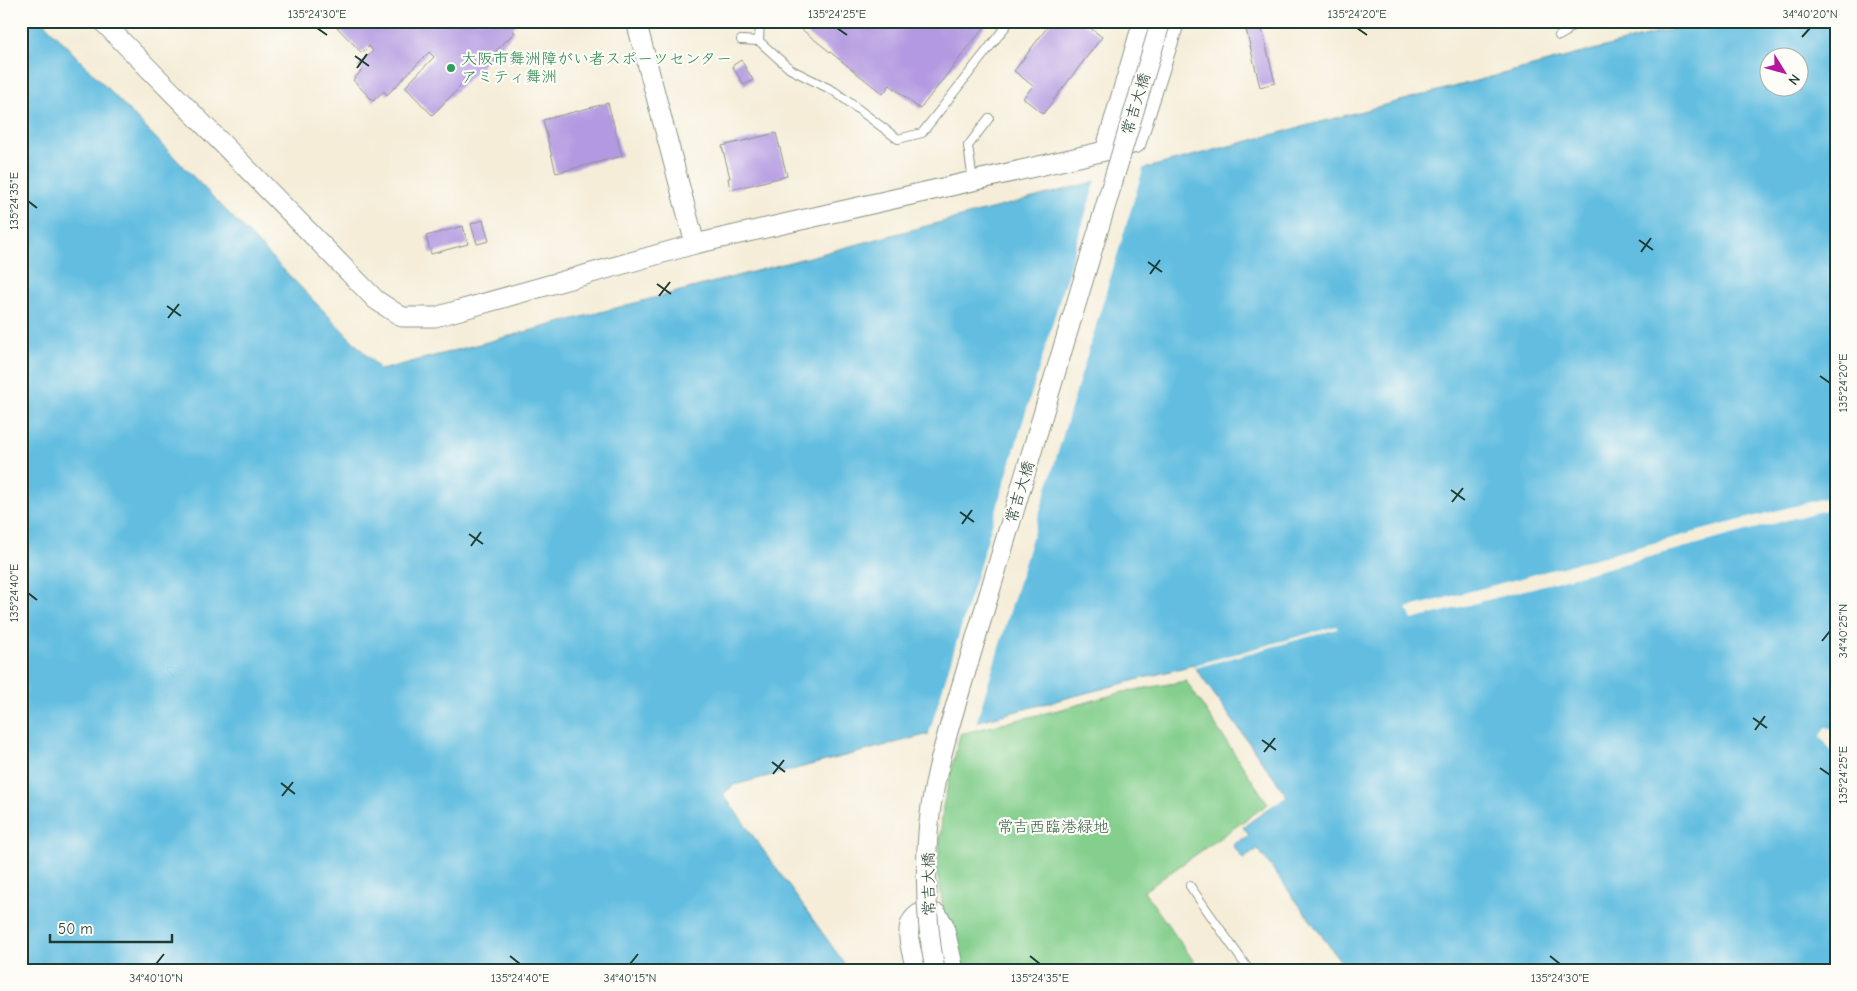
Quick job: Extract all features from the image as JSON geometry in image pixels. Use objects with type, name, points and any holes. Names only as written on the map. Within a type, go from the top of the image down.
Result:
[{"type":"street","points":[[102,21],[376,300],[402,317],[435,318],[696,244],[1136,143],[1175,21]]},
{"type":"street","points":[[636,21],[696,244]]},
{"type":"street","points":[[1105,151],[1143,21]]},
{"type":"street","name":"常吉大橋","points":[[935,970],[931,948],[927,894],[929,825],[934,785],[954,711],[1161,21]]},
{"type":"street","points":[[916,970],[909,931],[910,925],[917,914],[925,911],[937,914],[944,926],[954,970]]},
{"type":"lane","points":[[759,41],[760,21]]},
{"type":"lane","points":[[741,40],[759,41],[790,69],[834,91],[898,139],[922,133],[1010,21]]},
{"type":"lane","points":[[1559,36],[1566,32],[1575,21]]},
{"type":"lane","points":[[973,181],[968,146],[990,118]]},
{"type":"lane","points":[[1190,886],[1249,970]]},
{"type":"green space","name":"常吉西臨港緑地","points":[[1186,681],[1268,804],[1144,891],[1200,970],[960,970],[944,912],[937,874],[943,807],[960,734],[1123,692]]},
{"type":"water","points":[[21,21],[42,21],[381,370],[1703,21],[1836,21],[1836,970],[1347,970],[1258,849],[1243,859],[1233,845],[1249,835],[1243,827],[1287,796],[1193,665],[734,785],[723,794],[849,970],[21,970]]},
{"type":"pier","points":[[1144,166],[976,724],[928,737],[1096,179]]},
{"type":"pier","points":[[1836,495],[1836,507],[1412,620],[1407,608]]},
{"type":"pier","points":[[1337,626],[1337,629],[1195,668],[1194,665]]},
{"type":"pier","points":[[1825,727],[1834,729],[1836,732],[1836,757],[1820,736]]},
{"type":"building","name":"大阪市舞洲障がい者スポーツセンター アミティ舞洲","points":[[331,21],[519,21],[512,29],[515,32],[432,115],[405,87],[434,57],[429,52],[387,95],[384,91],[373,101],[353,80],[362,70],[358,66],[373,51],[369,46],[362,53]]},
{"type":"building","points":[[791,21],[989,21],[920,109],[890,85],[883,94]]},
{"type":"building","points":[[1052,21],[1081,21],[1102,37],[1043,114],[1023,98],[1033,86],[1014,71]]},
{"type":"building","points":[[1244,21],[1260,21],[1275,83],[1260,87]]},
{"type":"building","points":[[741,60],[753,80],[744,85],[732,66]]},
{"type":"building","points":[[608,103],[622,156],[556,173],[543,120]]},
{"type":"building","points":[[776,133],[787,176],[730,190],[728,178],[730,178],[722,146]]},
{"type":"building","points":[[483,220],[489,241],[477,244],[471,224]]},
{"type":"building","points":[[463,226],[468,244],[431,254],[426,236]]},
{"type":"place","name":"大阪市舞洲障がい者スポーツセンター アミティ舞洲","points":[[451,68]]}]
